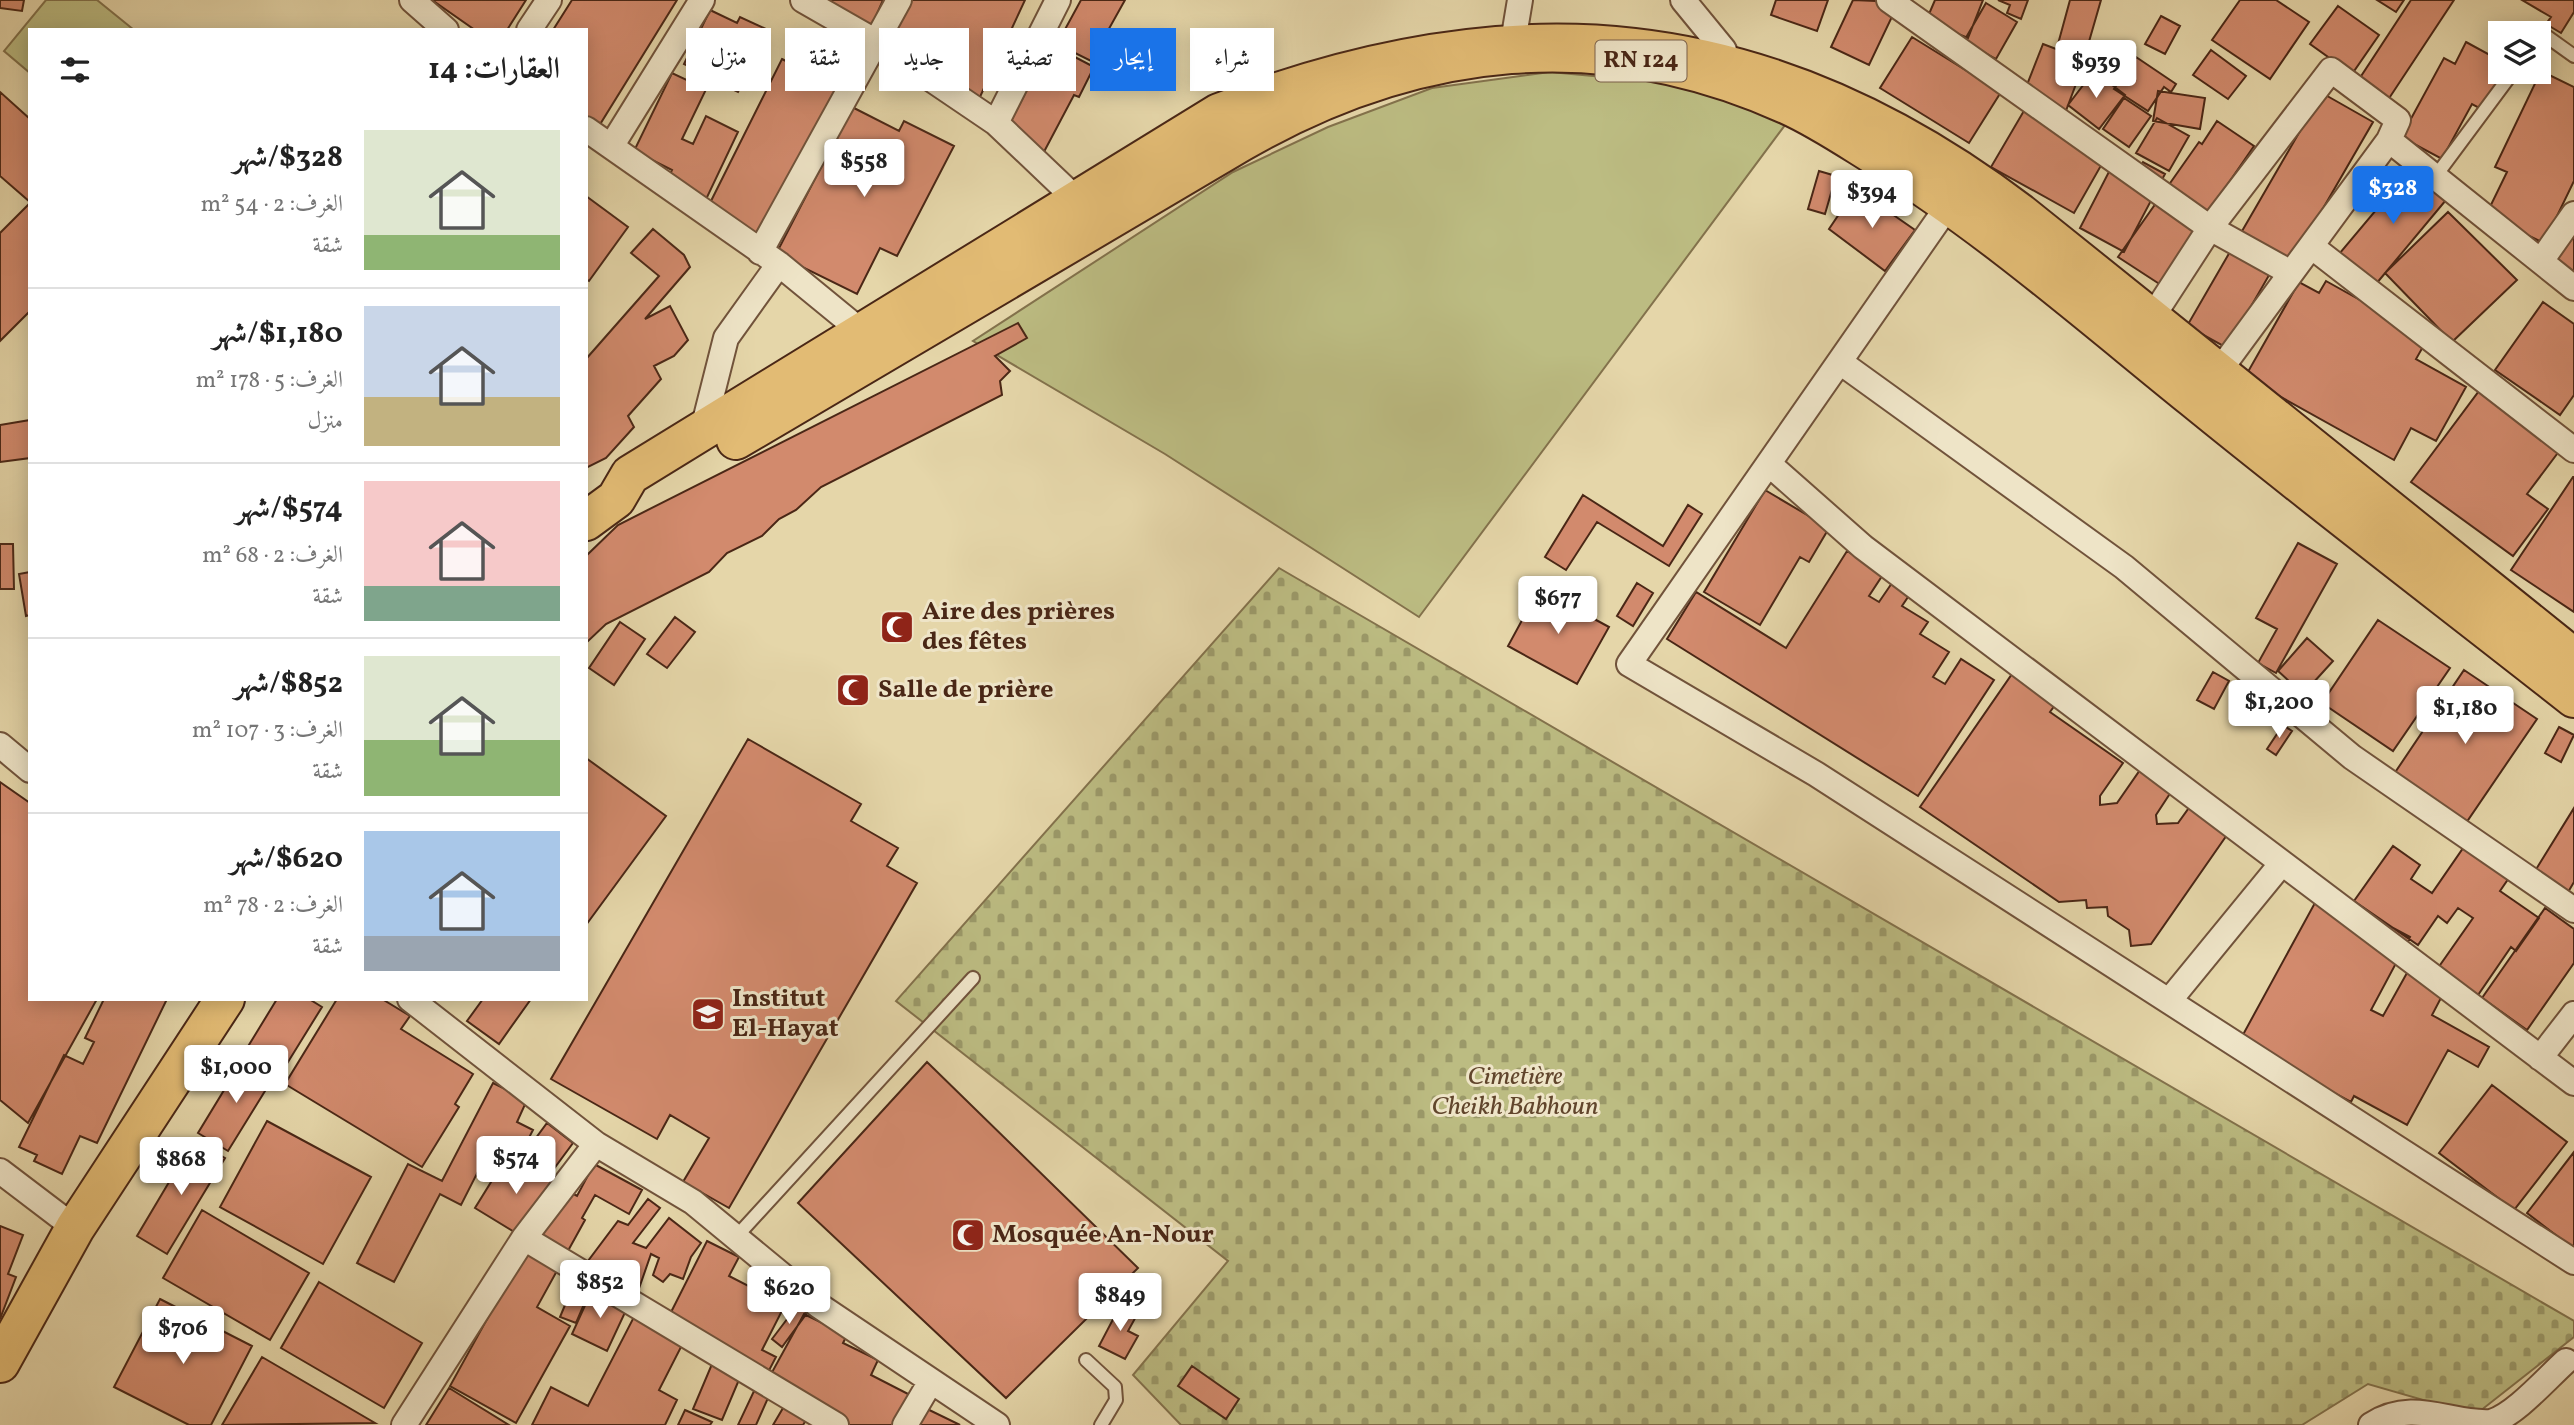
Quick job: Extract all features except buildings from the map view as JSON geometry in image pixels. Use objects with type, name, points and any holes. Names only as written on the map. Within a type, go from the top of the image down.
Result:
[{"type":"main road","name":"RN 124","points":[[601,510],[630,475],[703,429],[1219,113],[1309,68],[1406,38],[1550,22],[1638,30],[1724,50],[1765,63],[1843,99],[1960,189],[2151,319],[2207,387],[2574,698]]},
{"type":"main road","name":"RN 124","points":[[601,510],[644,493],[1251,136],[1324,98],[1412,69],[1515,26],[1616,57],[1712,76],[1790,106],[1960,189],[1997,238],[2207,387],[2574,658]]},
{"type":"main road","points":[[0,1363],[75,1228],[224,1001]]},
{"type":"street","points":[[412,0],[444,28]]},
{"type":"street","points":[[530,28],[549,0]]},
{"type":"street","points":[[612,145],[702,0]]},
{"type":"street","points":[[803,0],[878,43],[996,124],[1078,201],[1111,220]]},
{"type":"street","points":[[703,429],[726,338],[770,258],[899,0]]},
{"type":"street","points":[[996,124],[1058,0]]},
{"type":"street","points":[[1683,0],[1724,50]]},
{"type":"street","points":[[1889,0],[2210,228],[2291,274]]},
{"type":"street","points":[[2151,319],[2210,228],[2331,70],[2398,120],[2389,140],[2207,387]]},
{"type":"street","points":[[588,130],[770,258],[862,332]]},
{"type":"street","points":[[2389,140],[2574,288]]},
{"type":"street","points":[[1960,189],[1629,664],[1816,774],[2574,1262]]},
{"type":"street","points":[[2541,261],[2574,214]]},
{"type":"street","points":[[2311,246],[2574,450]]},
{"type":"street","points":[[1840,362],[2124,567],[2352,757],[2574,910]]},
{"type":"street","points":[[1769,464],[1863,547],[2574,1083]]},
{"type":"street","points":[[0,745],[28,768]]},
{"type":"street","points":[[2169,1000],[2282,863]]},
{"type":"street","points":[[413,1001],[596,1144],[693,1202],[818,1305],[997,1425]]},
{"type":"street","points":[[2540,1058],[2574,1014]]},
{"type":"street","points":[[404,1425],[524,1238],[596,1144]]},
{"type":"street","points":[[0,1171],[75,1228]]},
{"type":"street","points":[[524,1238],[836,1425]]},
{"type":"street","points":[[2371,1425],[2398,1414],[2413,1413],[2467,1423],[2494,1424],[2566,1361]]},
{"type":"street","points":[[905,1425],[931,1381]]},
{"type":"lane","points":[[2551,39],[2574,56]]},
{"type":"lane","points":[[2435,177],[2504,84]]},
{"type":"lane","points":[[736,1237],[973,978]]},
{"type":"lane","points":[[1086,1360],[1115,1387],[1116,1400],[1101,1425]]},
{"type":"green space","points":[[46,0],[97,0],[132,28],[28,28],[28,71],[4,51]]},
{"type":"green space","points":[[1550,72],[1690,85],[1791,117],[1419,617],[1165,454],[973,341],[1233,172],[1328,127],[1432,88]]},
{"type":"green space","name":"Cimetière Cheikh Babhoun","points":[[1279,568],[2574,1321],[2574,1337],[2475,1415],[2368,1384],[2302,1425],[1181,1425],[1133,1375],[1228,1261],[896,1001]]},
{"type":"place","name":"Aire des prières des fêtes","points":[[897,627]]},
{"type":"place","name":"Salle de prière","points":[[853,690]]},
{"type":"place","name":"Institut El-Hayat","points":[[708,1014]]},
{"type":"place","name":"Mosquée An-Nour","points":[[968,1235]]}]
